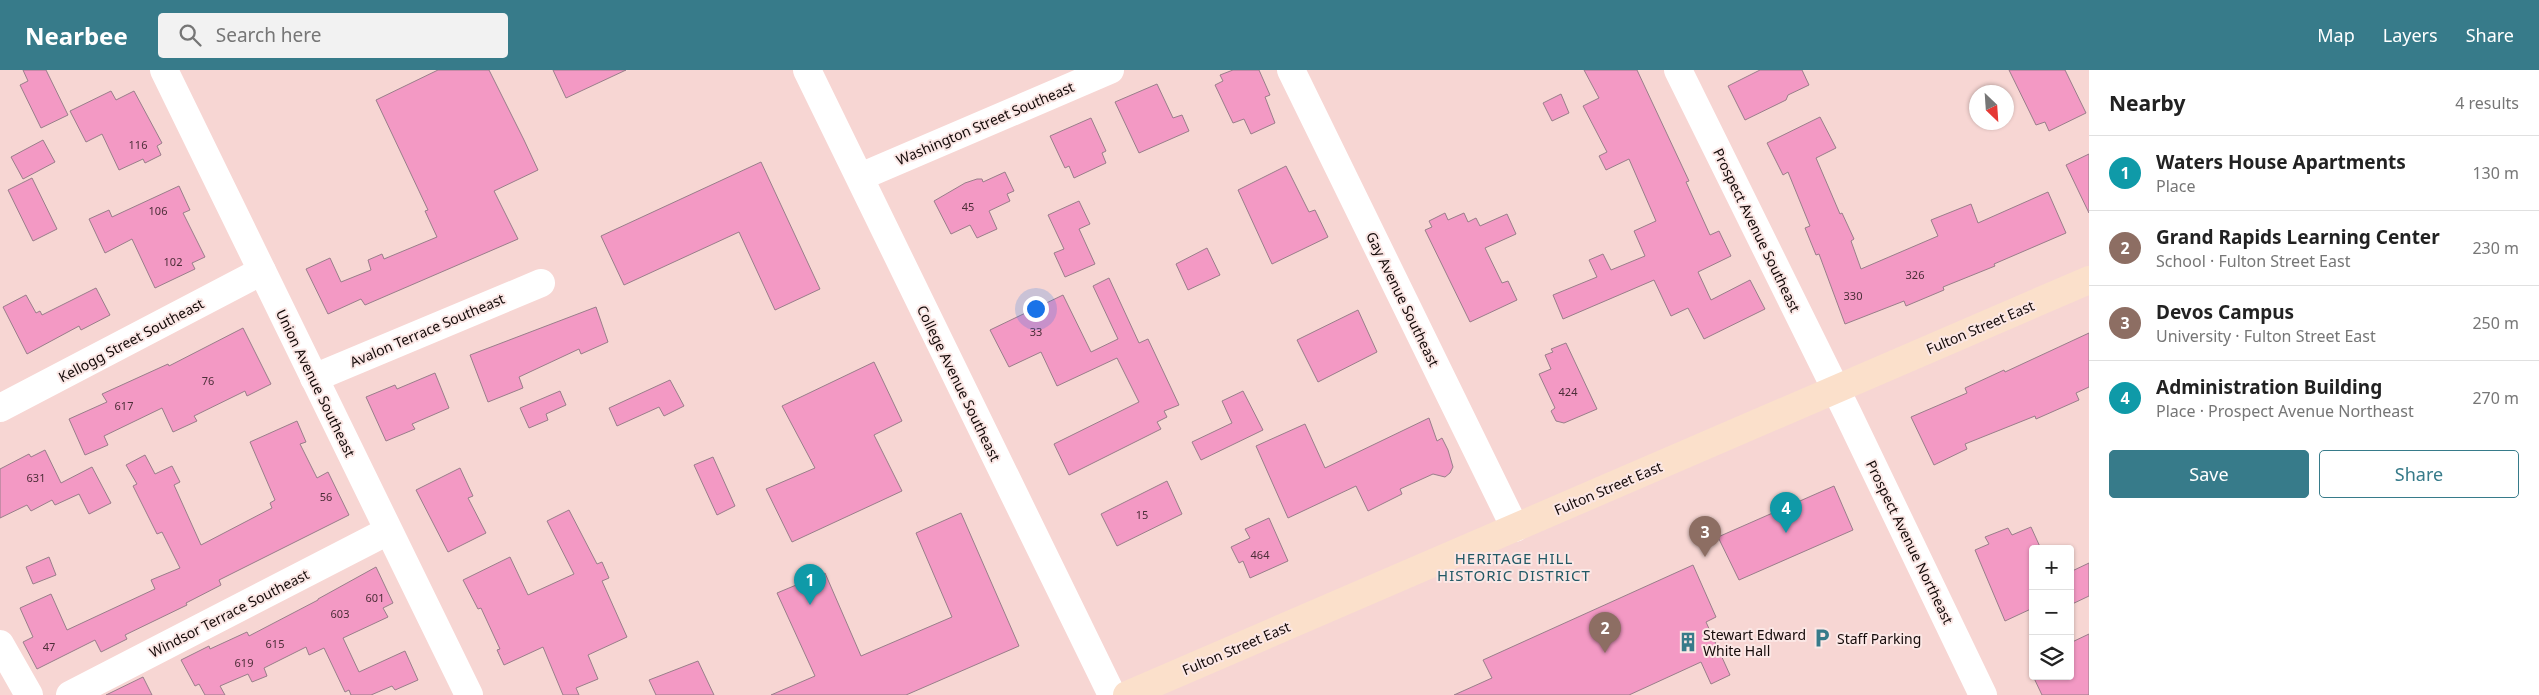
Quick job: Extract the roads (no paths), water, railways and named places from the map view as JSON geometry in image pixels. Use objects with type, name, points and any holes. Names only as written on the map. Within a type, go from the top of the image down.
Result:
[{"type":"main road","name":"Fulton Street East","points":[[1127,695],[2089,280]]},
{"type":"street","name":"Union Avenue Southeast","points":[[164,70],[469,695]]},
{"type":"street","name":"College Avenue Southeast","points":[[807,70],[1112,695]]},
{"type":"street","name":"Washington Street Southeast","points":[[860,177],[1110,70]]},
{"type":"street","name":"Gay Avenue Southeast","points":[[1291,70],[1515,528]]},
{"type":"street","name":"Prospect Avenue Southeast","points":[[1678,70],[1836,390]]},
{"type":"street","name":"Kellogg Street Southeast","points":[[0,408],[262,271]]},
{"type":"street","name":"Avalon Terrace Southeast","points":[[314,378],[541,283]]},
{"type":"street","name":"Prospect Avenue Northeast","points":[[1836,390],[1983,695]]},
{"type":"street","name":"Windsor Terrace Southeast","points":[[70,695],[388,531]]},
{"type":"street","points":[[0,644],[29,695]]},
{"type":"place","name":"Administration Building","points":[[1786,533]]},
{"type":"place","name":"Devos Campus","points":[[1705,557]]},
{"type":"place","name":"Waters House Apartments","points":[[810,605]]},
{"type":"place","name":"Staff Parking","points":[[1822,638]]},
{"type":"place","name":"Stewart Edward White Hall","points":[[1688,642]]},
{"type":"place","name":"Grand Rapids Learning Center","points":[[1605,653]]},
{"type":"district","name":"HERITAGE HILL HISTORIC DISTRICT","points":[[1514,566]]}]
